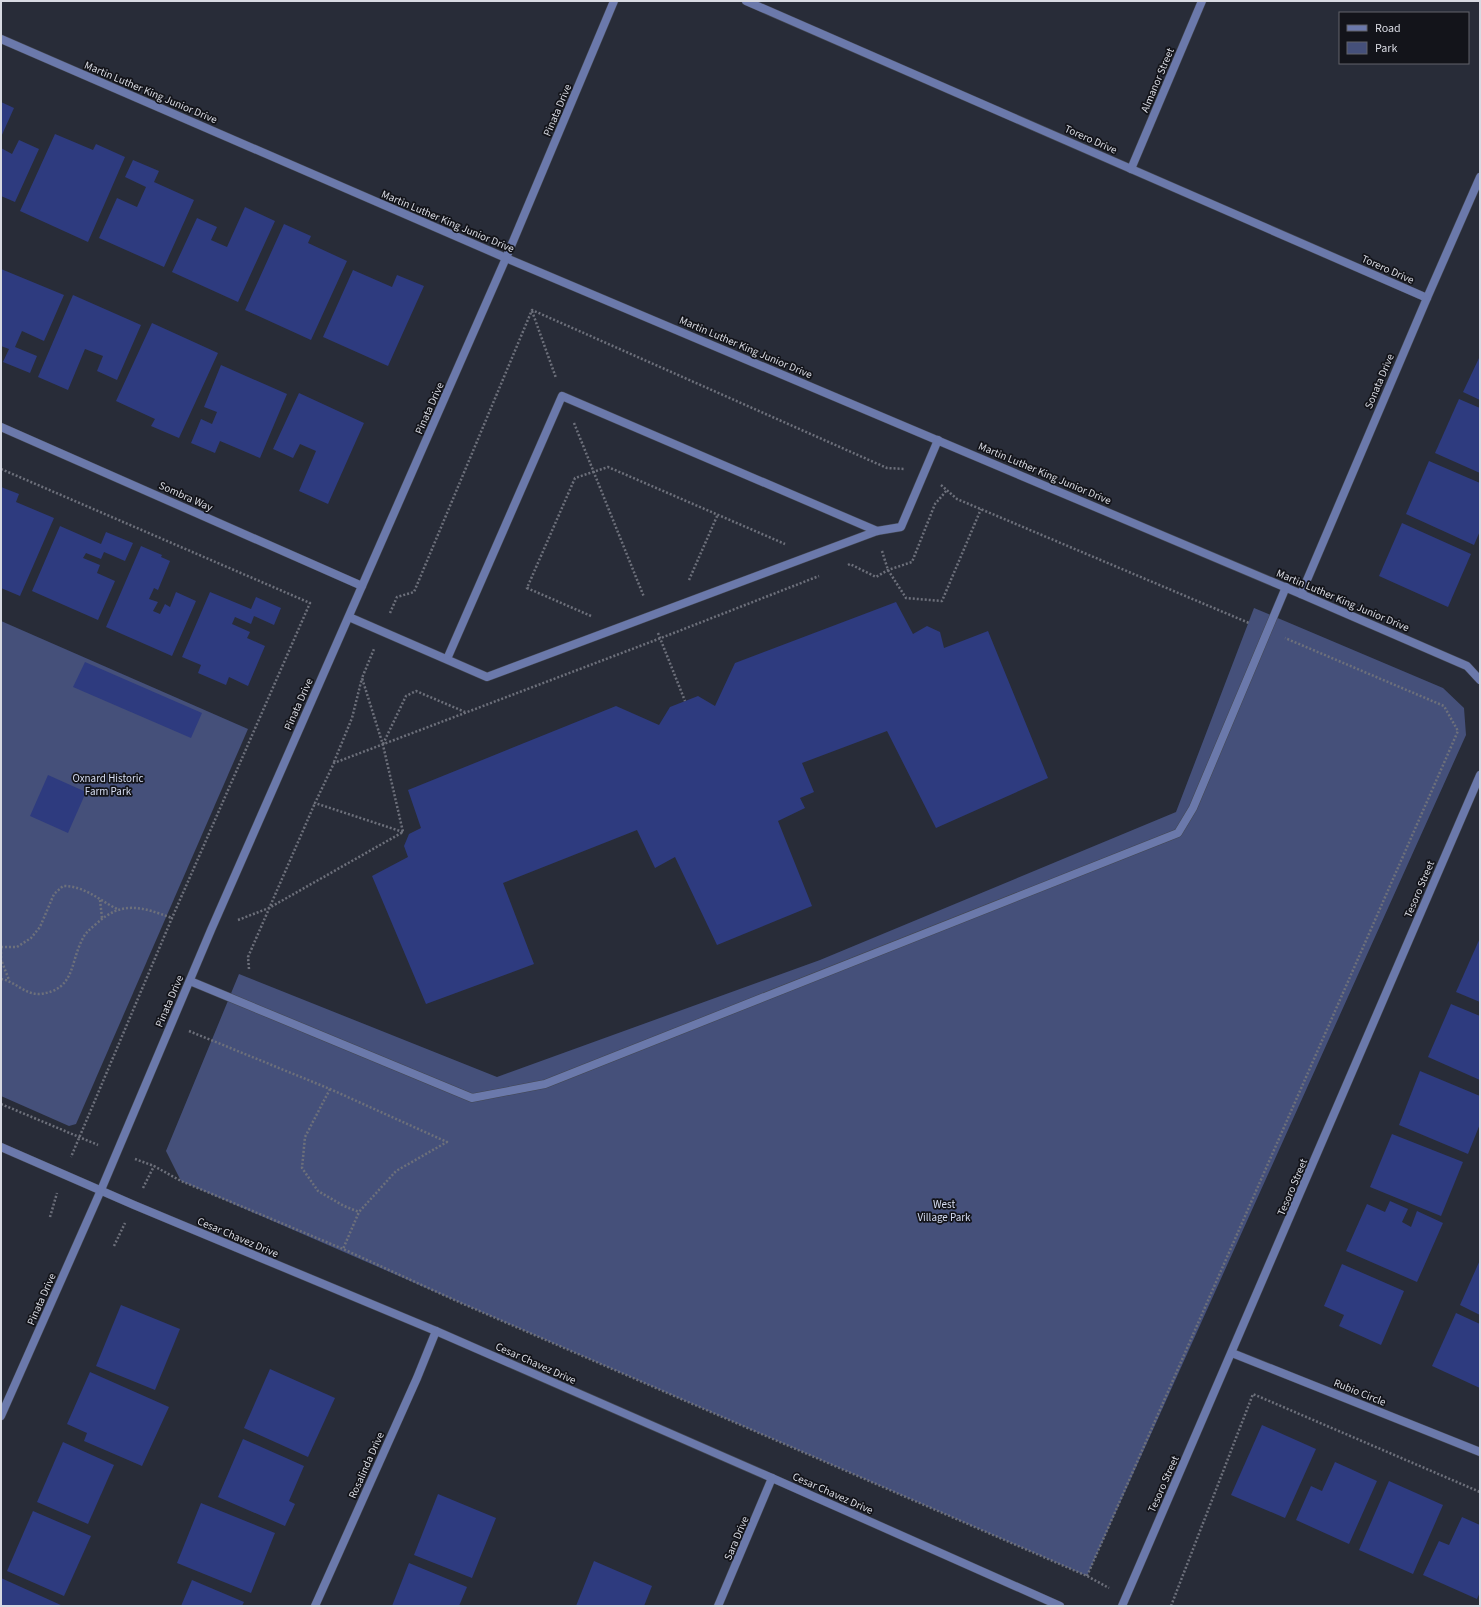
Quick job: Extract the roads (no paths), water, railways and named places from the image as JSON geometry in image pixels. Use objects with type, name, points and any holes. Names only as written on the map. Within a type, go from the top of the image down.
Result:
[{"type":"street","name":"Pinata Drive","points":[[1,1416],[101,1190],[211,930],[506,258],[614,1]]},
{"type":"street","name":"Torero Drive","points":[[746,1],[1427,298]]},
{"type":"street","name":"Almanor Street","points":[[1131,169],[1202,1]]},
{"type":"street","name":"Martin Luther King Junior Drive","points":[[1,39],[506,258],[1286,587],[1467,666],[1480,680]]},
{"type":"street","name":"Sonata Drive","points":[[1301,594],[1480,177]]},
{"type":"street","points":[[447,659],[562,396],[877,531]]},
{"type":"street","name":"Sombra Way","points":[[1,427],[362,586]]},
{"type":"street","points":[[349,617],[487,676],[877,531],[900,527],[938,440]]},
{"type":"street","points":[[190,981],[472,1098],[545,1084],[1178,833],[1193,808],[1286,587]]},
{"type":"street","name":"Tesoro Street","points":[[1122,1606],[1480,775]]},
{"type":"street","name":"Cesar Chavez Drive","points":[[1,1147],[436,1331],[1060,1606]]},
{"type":"street","name":"Rosalinda Drive","points":[[316,1606],[417,1378],[436,1331]]},
{"type":"street","name":"Rubio Circle","points":[[1232,1353],[1480,1452]]},
{"type":"street","name":"Sara Drive","points":[[718,1606],[772,1478]]},
{"type":"park label","name":"Oxnard Historic Farm Park","points":[[108,784]]},
{"type":"park label","name":"West Village Park","points":[[944,1210]]}]
